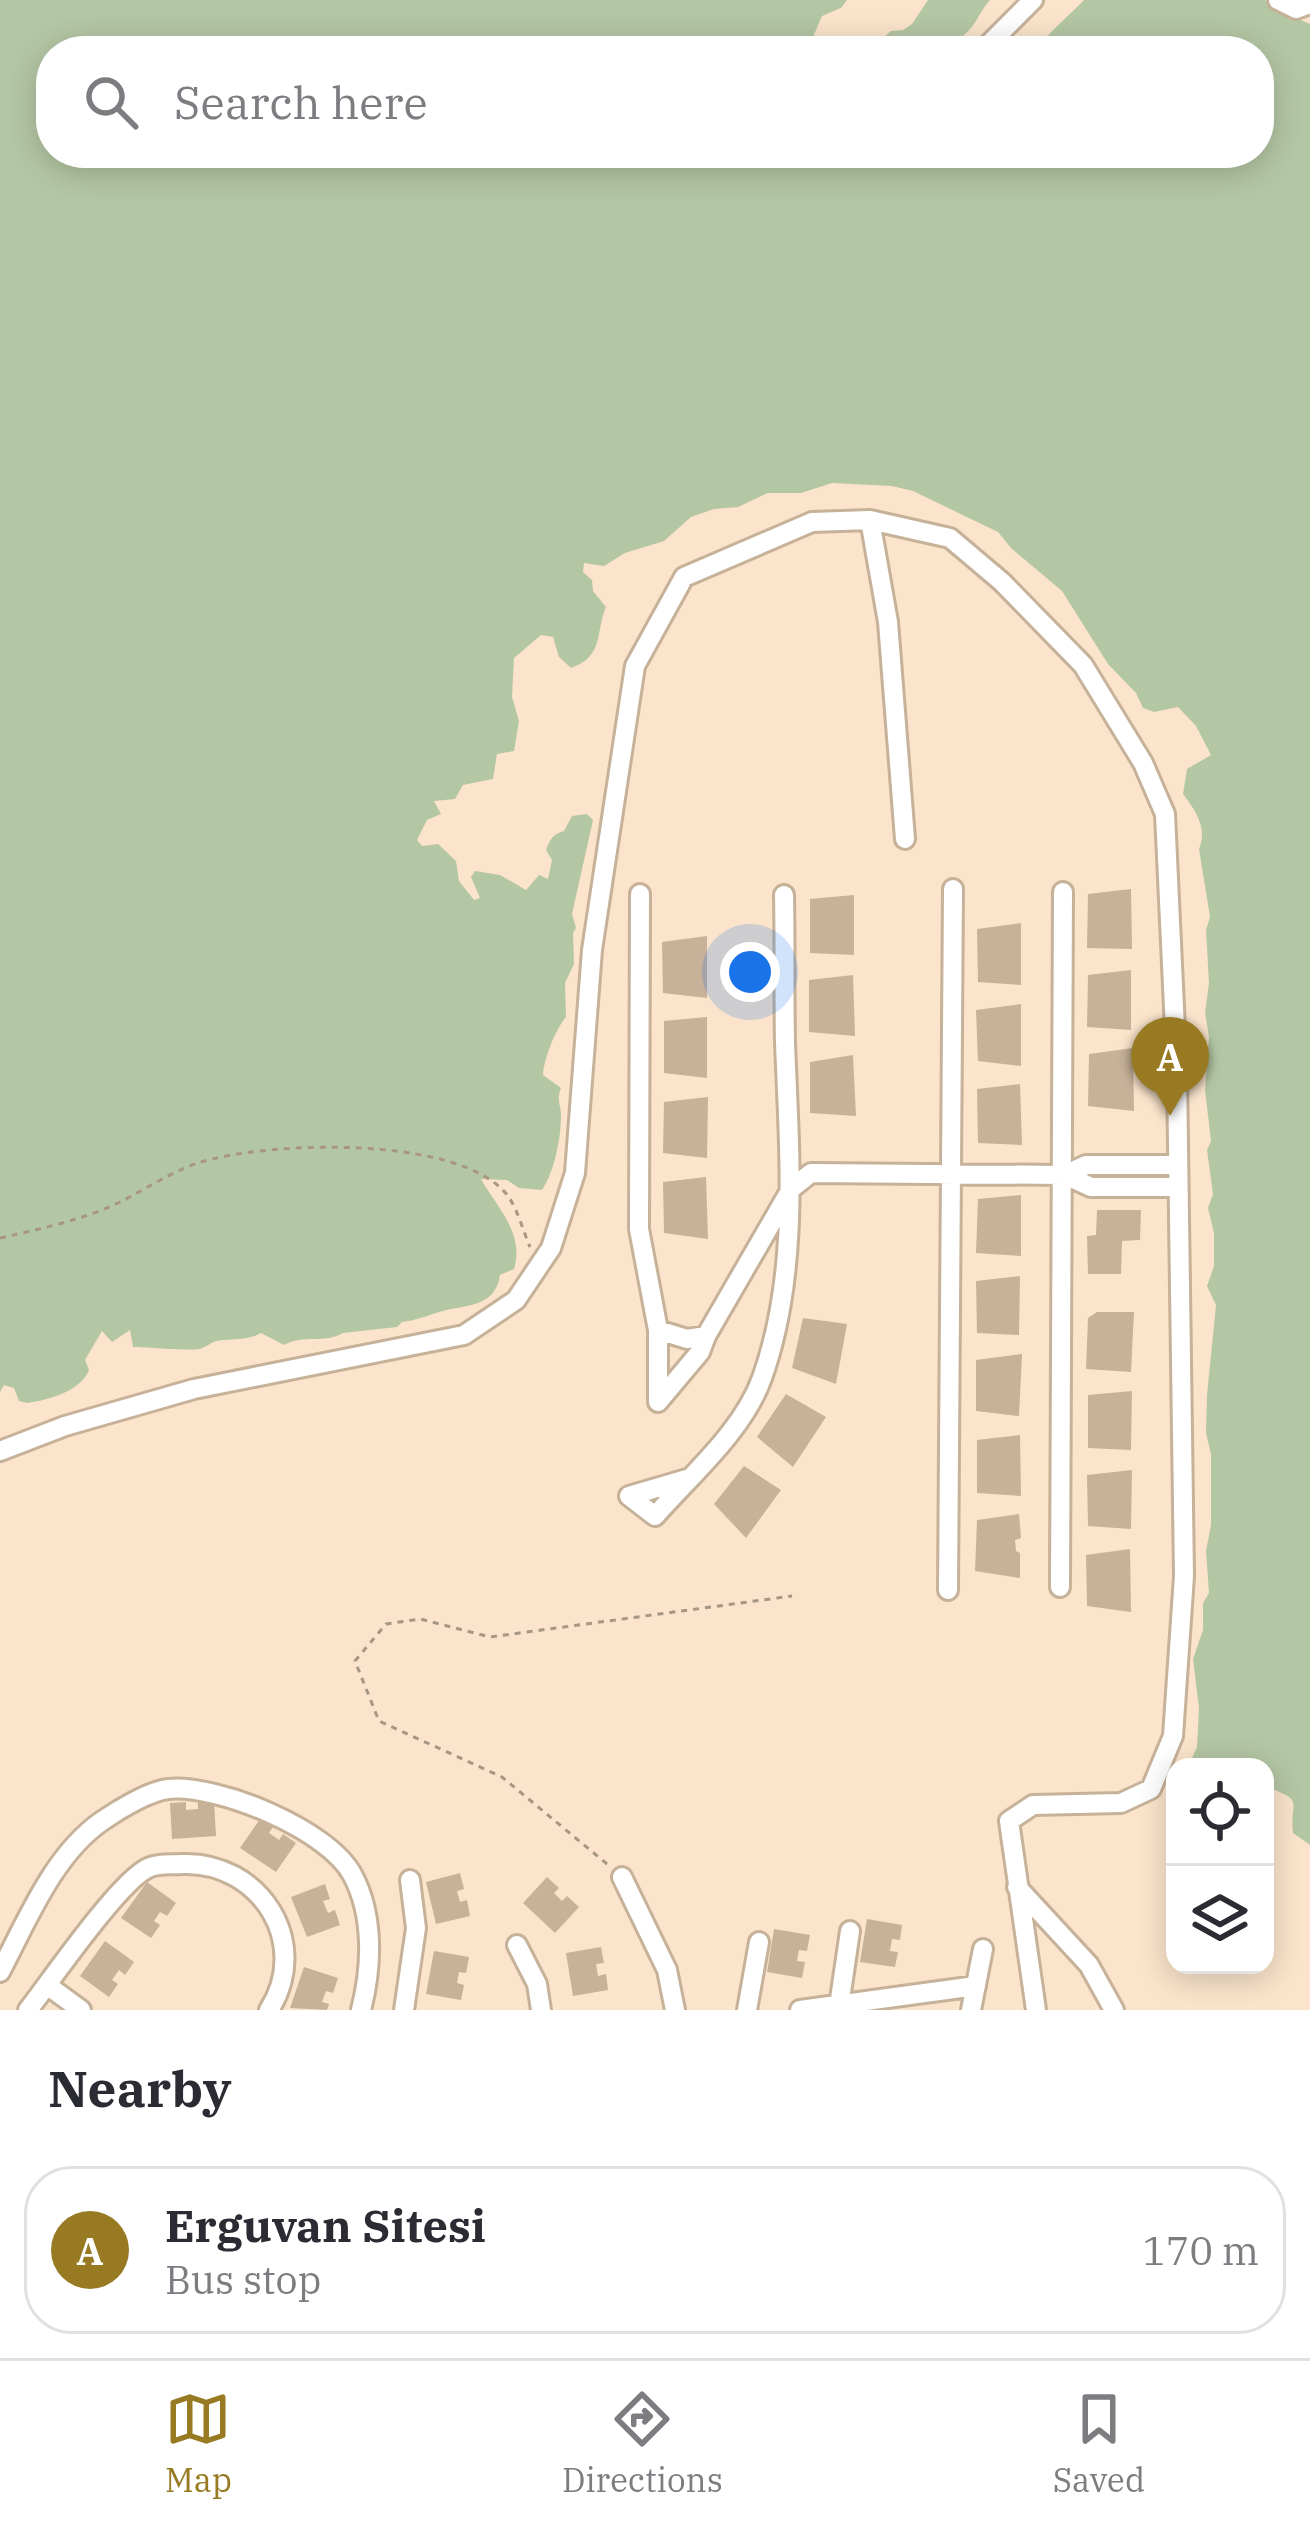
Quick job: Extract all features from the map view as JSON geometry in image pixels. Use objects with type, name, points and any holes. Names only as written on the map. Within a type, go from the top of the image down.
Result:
[{"type":"street","points":[[997,36],[1033,0]]},
{"type":"street","points":[[1277,0],[1296,9],[1310,4]]},
{"type":"street","points":[[870,520],[888,622],[905,839]]},
{"type":"street","points":[[0,1451],[64,1426],[194,1388],[464,1335],[516,1300],[542,1267],[563,1216],[577,1160],[592,950],[635,666],[684,577],[812,522],[870,520],[950,538],[1002,582],[1083,665],[1143,763],[1165,814],[1178,1165],[1184,1576],[1173,1736],[1151,1790],[1121,1802],[1033,1805],[1009,1821],[1036,2010]]},
{"type":"street","points":[[948,1590],[953,890]]},
{"type":"street","points":[[1060,1587],[1063,892]]},
{"type":"street","points":[[640,894],[639,1229],[658,1330],[658,1402],[700,1352],[791,1189],[811,1173],[952,1177],[1065,1174],[1086,1165],[1178,1165]]},
{"type":"street","points":[[687,1479],[734,1426],[761,1382],[779,1308],[791,1189],[784,895]]},
{"type":"street","points":[[1065,1174],[1091,1187],[1178,1187]]},
{"type":"street","points":[[658,1330],[687,1339],[706,1336]]},
{"type":"street","points":[[0,1972],[63,1859],[100,1822],[164,1789],[201,1791],[259,1810],[317,1837],[352,1872],[367,1913],[369,1978],[361,2010]]},
{"type":"street","points":[[28,2010],[115,1900],[146,1869],[159,1865],[214,1865],[259,1895],[285,1942],[285,1980],[268,2010]]},
{"type":"street","points":[[622,1877],[667,1970],[675,2010]]},
{"type":"street","points":[[404,2010],[416,1928],[410,1880]]},
{"type":"street","points":[[1017,1887],[1089,1965],[1114,2010]]},
{"type":"street","points":[[839,2006],[850,1931]]},
{"type":"street","points":[[748,2010],[759,1942]]},
{"type":"street","points":[[518,1945],[537,1984],[541,2010]]},
{"type":"street","points":[[971,2010],[983,1949]]},
{"type":"street","points":[[47,1985],[81,2010]]},
{"type":"street","points":[[800,2010],[976,1986]]},
{"type":"path","points":[[0,1238],[112,1206],[159,1179],[219,1156],[288,1145],[405,1154],[470,1167],[508,1196],[542,1267]]},
{"type":"path","points":[[622,1877],[502,1777],[380,1721],[355,1661],[386,1624],[420,1619],[490,1637],[792,1596]]},
{"type":"green space","points":[[0,0],[847,0],[822,16],[813,36],[36,36],[36,168],[1274,168],[1274,36],[1048,36],[1084,0],[1265,0],[1272,8],[1310,24],[1310,1845],[1293,1833],[1291,1799],[1274,1790],[1274,1758],[1192,1758],[1199,1708],[1193,1659],[1209,1593],[1206,1551],[1211,1525],[1211,1454],[1206,1433],[1216,1305],[1207,1286],[1214,1266],[1205,1090],[1209,1037],[1206,930],[1210,917],[1199,849],[1201,827],[1183,794],[1187,769],[1211,755],[1196,726],[1178,707],[1154,712],[1143,708],[1136,693],[1108,664],[1062,591],[998,532],[913,491],[832,483],[801,493],[768,493],[738,507],[691,517],[664,541],[625,553],[604,566],[584,563],[583,572],[606,607],[594,650],[571,668],[559,657],[553,637],[541,635],[514,658],[512,697],[519,721],[514,751],[497,754],[493,779],[463,785],[455,799],[434,801],[441,814],[427,820],[417,840],[422,846],[438,844],[456,861],[459,881],[474,900],[480,898],[471,877],[475,871],[500,875],[526,890],[539,875],[548,879],[552,860],[546,850],[552,837],[564,831],[572,816],[587,814],[593,820],[572,914],[574,964],[565,983],[566,1017],[551,1045],[543,1075],[561,1088],[560,1134],[553,1165],[542,1190],[519,1188],[507,1180],[481,1179],[516,1244],[514,1269],[500,1275],[492,1294],[397,1327],[284,1345],[261,1333],[199,1349],[133,1347],[130,1330],[112,1342],[102,1331],[85,1360],[89,1370],[72,1389],[27,1403],[19,1401],[14,1388],[4,1385],[0,1392]]},
{"type":"green space","points":[[928,0],[990,0],[963,36],[886,36],[912,24]]},
{"type":"building","points":[[1131,889],[1132,949],[1087,948],[1088,894]]},
{"type":"building","points":[[854,895],[854,955],[810,953],[810,899]]},
{"type":"building","points":[[1021,923],[1021,985],[978,982],[977,929]]},
{"type":"building","points":[[707,936],[707,998],[663,993],[662,942]]},
{"type":"building","points":[[1131,970],[1131,1030],[1087,1027],[1088,975]]},
{"type":"building","points":[[853,975],[855,1036],[809,1032],[809,980]]},
{"type":"building","points":[[1021,1004],[1021,1066],[978,1061],[976,1010]]},
{"type":"building","points":[[707,1017],[707,1078],[664,1073],[664,1021]]},
{"type":"building","points":[[1133,1048],[1134,1111],[1088,1106],[1089,1054]]},
{"type":"building","points":[[853,1055],[856,1116],[810,1113],[810,1062]]},
{"type":"building","points":[[1020,1084],[1022,1145],[978,1143],[977,1089]]},
{"type":"building","points":[[708,1097],[707,1158],[663,1153],[664,1102]]},
{"type":"building","points":[[706,1177],[708,1239],[664,1233],[663,1182]]},
{"type":"building","points":[[1021,1195],[1021,1256],[976,1253],[978,1199]]},
{"type":"building","points":[[1097,1210],[1141,1210],[1140,1240],[1122,1241],[1121,1274],[1088,1274],[1087,1236],[1096,1235]]},
{"type":"building","points":[[1020,1276],[1019,1335],[977,1333],[976,1281]]},
{"type":"building","points":[[1097,1312],[1134,1312],[1131,1372],[1086,1369],[1088,1318]]},
{"type":"building","points":[[803,1318],[847,1324],[836,1384],[792,1368]]},
{"type":"building","points":[[1022,1354],[1019,1416],[976,1411],[976,1360]]},
{"type":"building","points":[[1132,1391],[1131,1450],[1088,1448],[1088,1395]]},
{"type":"building","points":[[786,1394],[826,1417],[793,1467],[757,1437]]},
{"type":"building","points":[[1020,1435],[1021,1496],[977,1493],[977,1440]]},
{"type":"building","points":[[744,1466],[781,1490],[746,1538],[714,1504]]},
{"type":"building","points":[[1132,1470],[1131,1529],[1088,1526],[1087,1475]]},
{"type":"building","points":[[1019,1514],[1021,1538],[1015,1540],[1020,1578],[975,1571],[977,1520]]},
{"type":"building","points":[[1130,1549],[1131,1612],[1087,1606],[1086,1555]]},
{"type":"building","points":[[214,1801],[216,1836],[172,1839],[170,1803],[186,1802],[186,1810],[198,1809],[198,1802]]},
{"type":"building","points":[[260,1819],[273,1827],[269,1833],[279,1840],[283,1834],[296,1843],[276,1872],[240,1848]]},
{"type":"building","points":[[460,1873],[464,1889],[457,1891],[460,1902],[467,1900],[470,1916],[436,1924],[426,1882]]},
{"type":"building","points":[[547,1877],[559,1888],[554,1893],[562,1901],[567,1896],[579,1907],[555,1933],[523,1903]]},
{"type":"building","points":[[147,1882],[176,1903],[167,1916],[160,1912],[154,1921],[160,1925],[151,1938],[121,1918]]},
{"type":"building","points":[[325,1884],[330,1899],[323,1901],[328,1913],[335,1910],[340,1925],[307,1937],[291,1897]]},
{"type":"building","points":[[867,1919],[902,1925],[900,1940],[892,1939],[890,1951],[898,1952],[895,1967],[860,1962]]},
{"type":"building","points":[[774,1929],[810,1935],[807,1951],[799,1950],[797,1961],[805,1962],[802,1978],[767,1972]]},
{"type":"building","points":[[105,1941],[134,1962],[125,1975],[119,1970],[112,1980],[118,1984],[109,1997],[80,1976]]},
{"type":"building","points":[[601,1947],[604,1963],[596,1964],[598,1976],[606,1974],[608,1990],[573,1996],[566,1953]]},
{"type":"building","points":[[434,1951],[469,1957],[466,1973],[459,1972],[457,1983],[464,1985],[461,2000],[426,1994]]},
{"type":"building","points":[[304,1967],[338,1978],[333,1993],[326,1991],[322,2002],[329,2004],[327,2010],[290,2008]]},
{"type":"place","name":"Erguvan Sitesi","points":[[1170,1116]]}]
